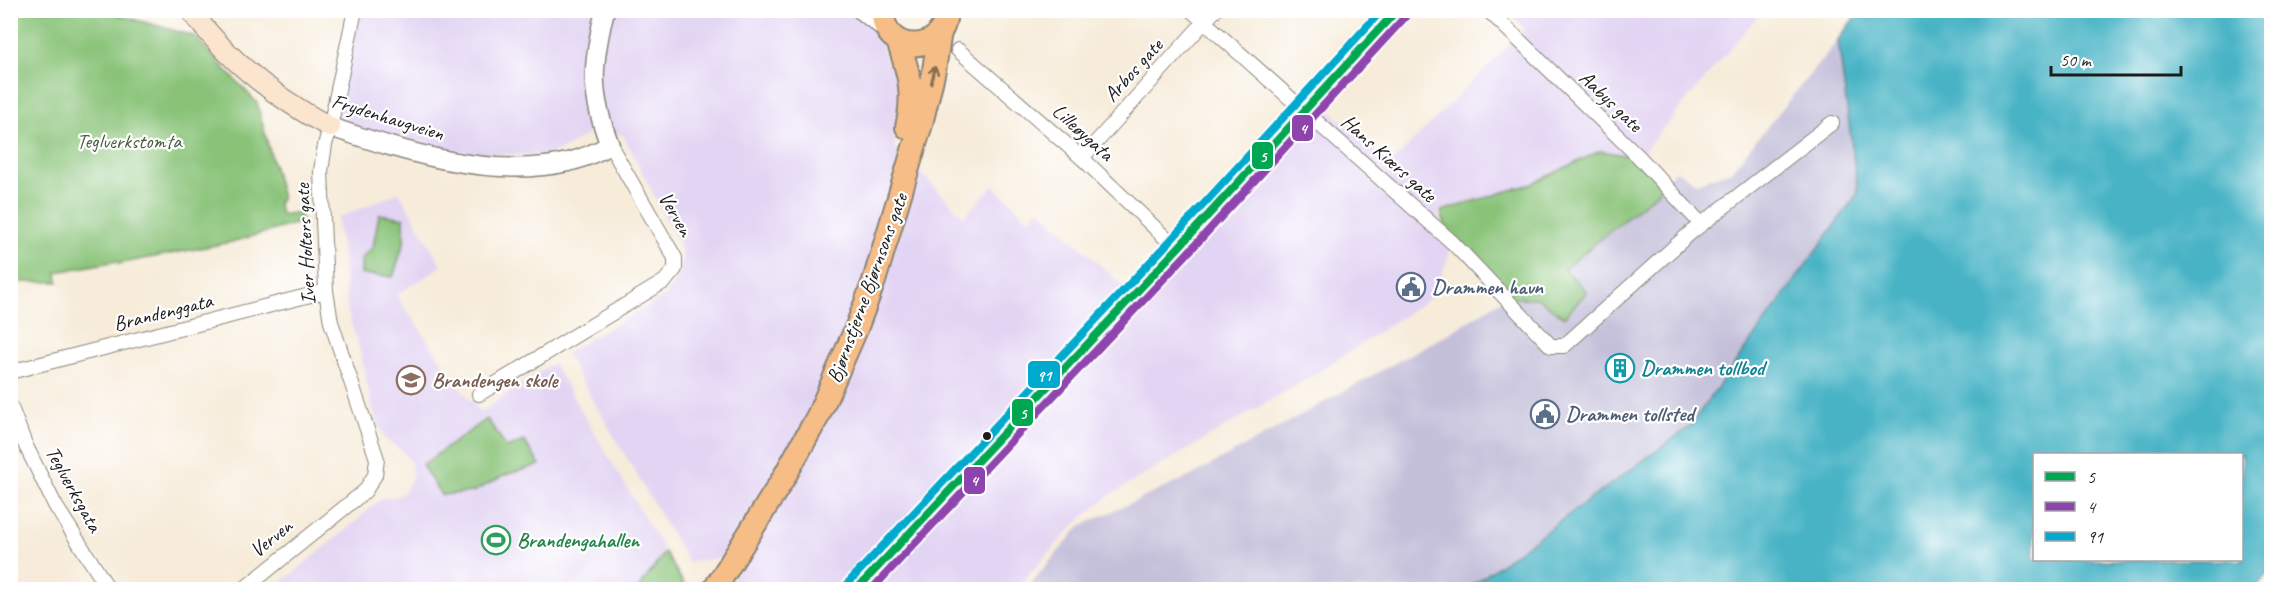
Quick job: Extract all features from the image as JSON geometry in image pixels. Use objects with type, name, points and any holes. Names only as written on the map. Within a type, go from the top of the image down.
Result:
[{"type":"main road","name":"Frydenhaugveien","points":[[190,10],[203,28],[244,68],[291,105],[330,127]]},
{"type":"main road","points":[[856,590],[1177,249],[1397,10]]},
{"type":"main road","points":[[889,27],[916,46],[934,38],[942,21]]},
{"type":"main road","name":"Bjørnstjerne Bjørnsons gate","points":[[714,590],[795,458],[818,416],[849,347],[874,281],[905,181],[932,80],[942,21]]},
{"type":"main road","name":"Bjørnstjerne Bjørnsons gate","points":[[697,590],[771,474],[822,380],[851,311],[879,231],[908,123],[911,99],[910,77],[889,27]]},
{"type":"street","name":"Iver Holters gate","points":[[355,10],[323,151],[321,171],[326,291],[331,322],[376,454],[376,471]]},
{"type":"street","name":"Verven","points":[[479,394],[665,281],[675,269],[675,258],[610,146],[601,122],[593,73],[605,10]]},
{"type":"street","points":[[861,10],[889,27]]},
{"type":"street","name":"Hans Kiærs gate","points":[[1191,10],[1453,243],[1551,346],[1564,346],[1701,224]]},
{"type":"street","name":"Arbos gate","points":[[1082,158],[1215,10]]},
{"type":"street","name":"Aabys gate","points":[[1488,10],[1639,157],[1701,224]]},
{"type":"street","name":"Lilleøygata","points":[[958,50],[1082,158],[1177,249]]},
{"type":"street","points":[[1701,224],[1832,123]]},
{"type":"street","name":"Frydenhaugveien","points":[[330,127],[437,159],[502,166],[569,162],[610,146]]},
{"type":"street","name":"Brandenggata","points":[[10,372],[326,291]]},
{"type":"street","name":"Teglverksgata","points":[[10,405],[25,444],[55,505],[109,590]]},
{"type":"street","name":"Verven","points":[[243,590],[365,491],[372,483],[376,471]]},
{"type":"shaded area","points":[[355,11],[894,11],[881,48],[893,71],[900,95],[894,146],[964,217],[993,185],[1029,220],[1039,209],[1133,295],[1321,103],[1390,164],[1525,29],[1507,11],[1762,11],[1639,157],[1600,151],[1531,184],[1439,210],[1439,237],[1453,243],[1435,295],[1320,371],[1112,494],[1077,522],[1016,589],[721,589],[747,555],[688,562],[565,353],[666,295],[680,272],[682,257],[680,246],[623,135],[597,129],[559,151],[540,155],[469,153],[401,138],[330,127]]},
{"type":"shaded area","points":[[1838,40],[1858,193],[1689,427],[1467,589],[1025,590],[1080,526],[1189,477],[1451,332],[1505,298],[1537,298],[1564,269],[1658,192],[1661,182],[1676,171],[1696,183],[1731,171]]},
{"type":"shaded area","name":"Brandengen skole","points":[[399,192],[442,266],[396,295],[465,394],[481,412],[553,363],[665,552],[638,589],[272,590],[378,501],[399,496],[404,492],[412,478],[411,462],[403,452],[384,438],[373,411],[359,348],[349,316],[345,294],[344,262],[338,229],[338,218]]},
{"type":"green space","name":"Teglverkstomta","points":[[11,10],[104,11],[194,36],[257,103],[282,198],[278,202],[281,215],[299,212],[302,222],[232,242],[118,264],[117,261],[57,272],[58,282],[11,282]]},
{"type":"green space","points":[[1600,151],[1639,157],[1661,182],[1658,192],[1564,269],[1587,292],[1564,317],[1537,298],[1505,298],[1448,236],[1441,211],[1531,184]]},
{"type":"green space","points":[[379,214],[404,218],[404,243],[393,277],[361,274],[361,258],[373,247]]},
{"type":"green space","points":[[487,419],[507,448],[524,441],[540,465],[505,475],[473,492],[441,495],[422,465]]},
{"type":"green space","points":[[665,552],[685,586],[682,589],[638,589]]},
{"type":"water","points":[[1859,11],[2271,11],[2272,567],[2255,589],[1467,589],[1689,427],[1858,193],[1838,40]]},
{"type":"transit line","name":"91","points":[[848,583],[1169,242],[1382,10]]},
{"type":"transit line","name":"5","points":[[856,590],[1177,249],[1397,10]]},
{"type":"transit line","name":"4","points":[[871,590],[1185,256],[1405,17]]},
{"type":"place","name":"Drammen havn","points":[[1411,287]]},
{"type":"place","name":"Drammen tollbod","points":[[1620,368]]},
{"type":"place","name":"Brandengen skole","points":[[411,380]]},
{"type":"place","name":"Drammen tollsted","points":[[1545,414]]},
{"type":"place","name":"Brandengahallen","points":[[496,540]]}]
